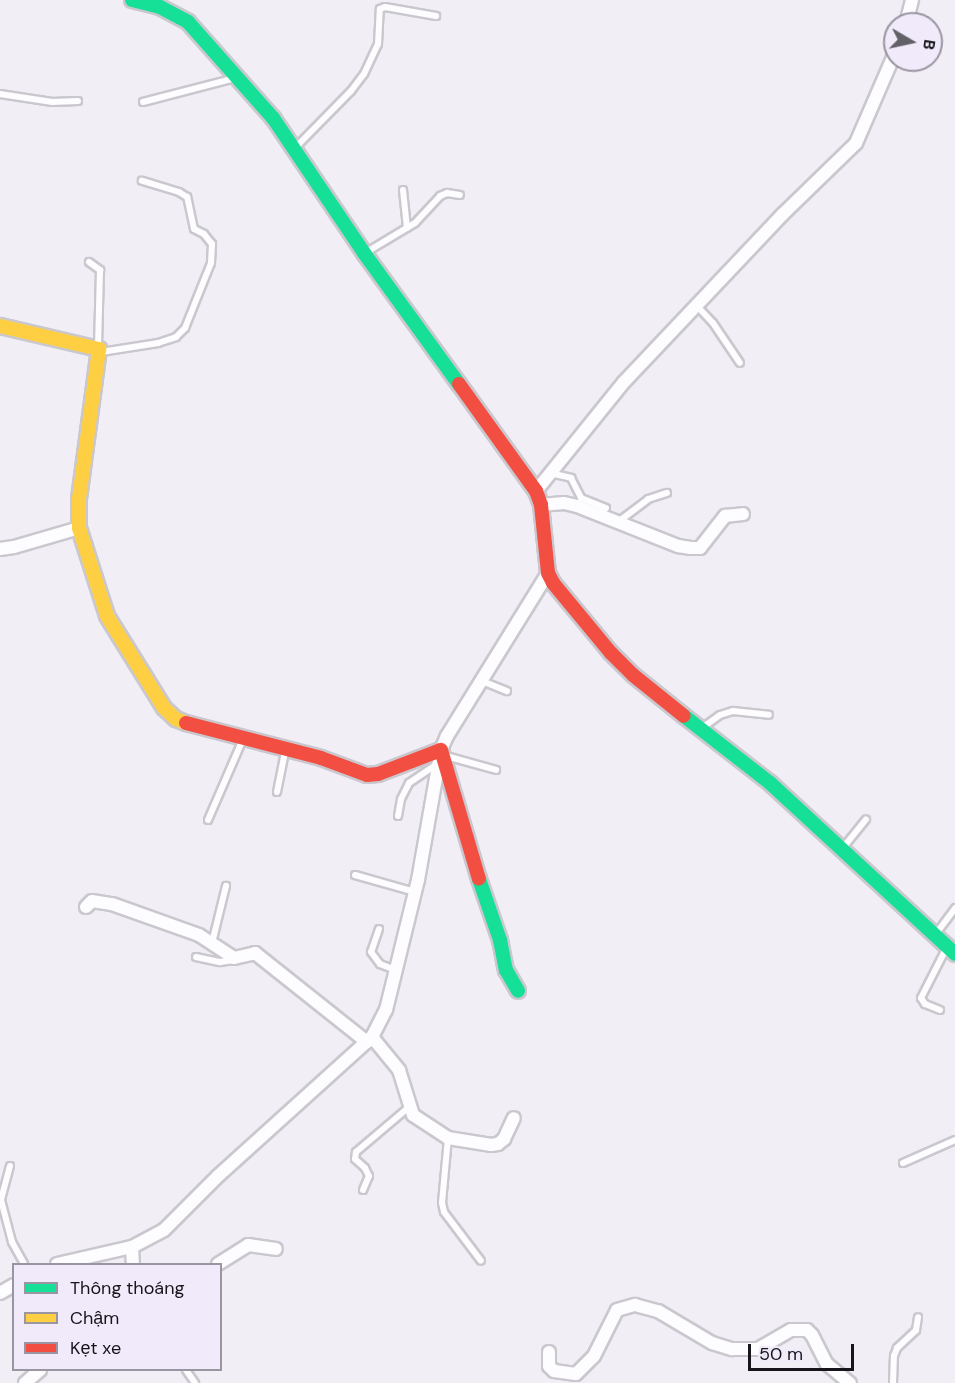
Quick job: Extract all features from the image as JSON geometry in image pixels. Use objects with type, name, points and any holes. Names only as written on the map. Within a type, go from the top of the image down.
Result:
[{"type":"street","points":[[132,0],[160,7],[188,22],[263,104],[364,253],[536,491],[541,505],[548,573],[553,583],[621,664],[770,783],[951,950]]},
{"type":"street","points":[[536,491],[624,382],[782,215],[856,143],[887,72]]},
{"type":"street","points":[[0,326],[99,349],[79,498],[79,528],[107,616],[165,708],[176,719],[190,725],[321,758],[367,775],[441,756]]},
{"type":"street","points":[[541,505],[564,502],[678,546],[691,548],[700,548],[725,516],[743,514]]},
{"type":"street","points":[[0,549],[79,528]]},
{"type":"street","points":[[61,1263],[132,1247],[150,1239],[177,1219],[218,1176],[369,1040],[386,1010],[415,892],[441,756],[447,736],[548,573]]},
{"type":"street","points":[[441,756],[500,940],[506,970],[518,991]]},
{"type":"street","points":[[86,907],[92,901],[111,904],[199,934],[229,956],[238,957],[250,953],[259,955],[369,1040],[399,1070],[409,1107],[418,1120],[447,1138],[491,1145],[498,1144],[504,1139],[514,1118]]},
{"type":"street","points":[[220,1263],[248,1245],[276,1249]]},
{"type":"street","points":[[132,1247],[133,1263]]},
{"type":"street","points":[[549,1352],[549,1366],[554,1371],[576,1374],[594,1356],[618,1310],[635,1305],[658,1311],[712,1343],[732,1349],[758,1349],[791,1330],[807,1330],[827,1364],[850,1383]]},
{"type":"street","points":[[25,1383],[39,1371]]},
{"type":"lane","points":[[294,149],[351,91],[364,74],[378,44],[380,9],[385,6],[436,16]]},
{"type":"lane","points":[[143,102],[238,78]]},
{"type":"lane","points":[[0,94],[52,102],[78,101]]},
{"type":"lane","points":[[89,262],[100,270],[99,349],[158,343],[176,337],[185,328],[211,263],[212,244],[204,234],[194,229],[187,197],[179,192],[142,181]]},
{"type":"lane","points":[[403,190],[407,228]]},
{"type":"lane","points":[[364,253],[421,218],[440,196],[447,193],[460,195]]},
{"type":"lane","points":[[697,306],[713,323],[740,363]]},
{"type":"lane","points":[[550,473],[572,478],[581,498],[606,508]]},
{"type":"lane","points":[[618,523],[648,499],[667,493]]},
{"type":"lane","points":[[481,680],[507,691]]},
{"type":"lane","points":[[701,728],[720,715],[733,711],[769,715]]},
{"type":"lane","points":[[208,820],[243,738]]},
{"type":"lane","points":[[278,792],[286,749]]},
{"type":"lane","points":[[398,816],[401,799],[409,783],[441,756],[496,770]]},
{"type":"lane","points":[[842,849],[866,819]]},
{"type":"lane","points":[[355,875],[415,892]]},
{"type":"lane","points":[[212,943],[226,886]]},
{"type":"lane","points":[[935,935],[955,908]]},
{"type":"lane","points":[[379,929],[371,952],[380,964],[396,970]]},
{"type":"lane","points":[[940,1010],[925,1004],[921,998],[951,950]]},
{"type":"lane","points":[[196,957],[220,962],[238,957]]},
{"type":"lane","points":[[363,1190],[369,1176],[365,1168],[355,1159],[356,1152],[409,1107]]},
{"type":"lane","points":[[447,1138],[442,1203],[444,1212],[480,1261]]},
{"type":"lane","points":[[903,1163],[955,1140]]},
{"type":"lane","points":[[10,1166],[1,1200],[12,1242],[23,1263]]},
{"type":"lane","points":[[893,1383],[894,1356],[897,1348],[916,1330],[918,1317]]},
{"type":"traffic: fast","points":[[132,0],[160,7],[188,22],[273,118],[364,253],[459,384]]},
{"type":"traffic: fast","points":[[684,716],[770,783],[955,954]]},
{"type":"traffic: fast","points":[[479,879],[500,940],[506,970],[518,991]]},
{"type":"traffic: slow","points":[[0,326],[99,349],[79,498],[79,528],[107,616],[164,708],[176,719],[186,723]]},
{"type":"traffic: jam","points":[[459,384],[536,491],[541,505],[548,573],[553,583],[611,653],[633,675],[684,716]]},
{"type":"traffic: jam","points":[[186,723],[321,758],[367,775],[378,774],[441,750],[479,879]]}]
